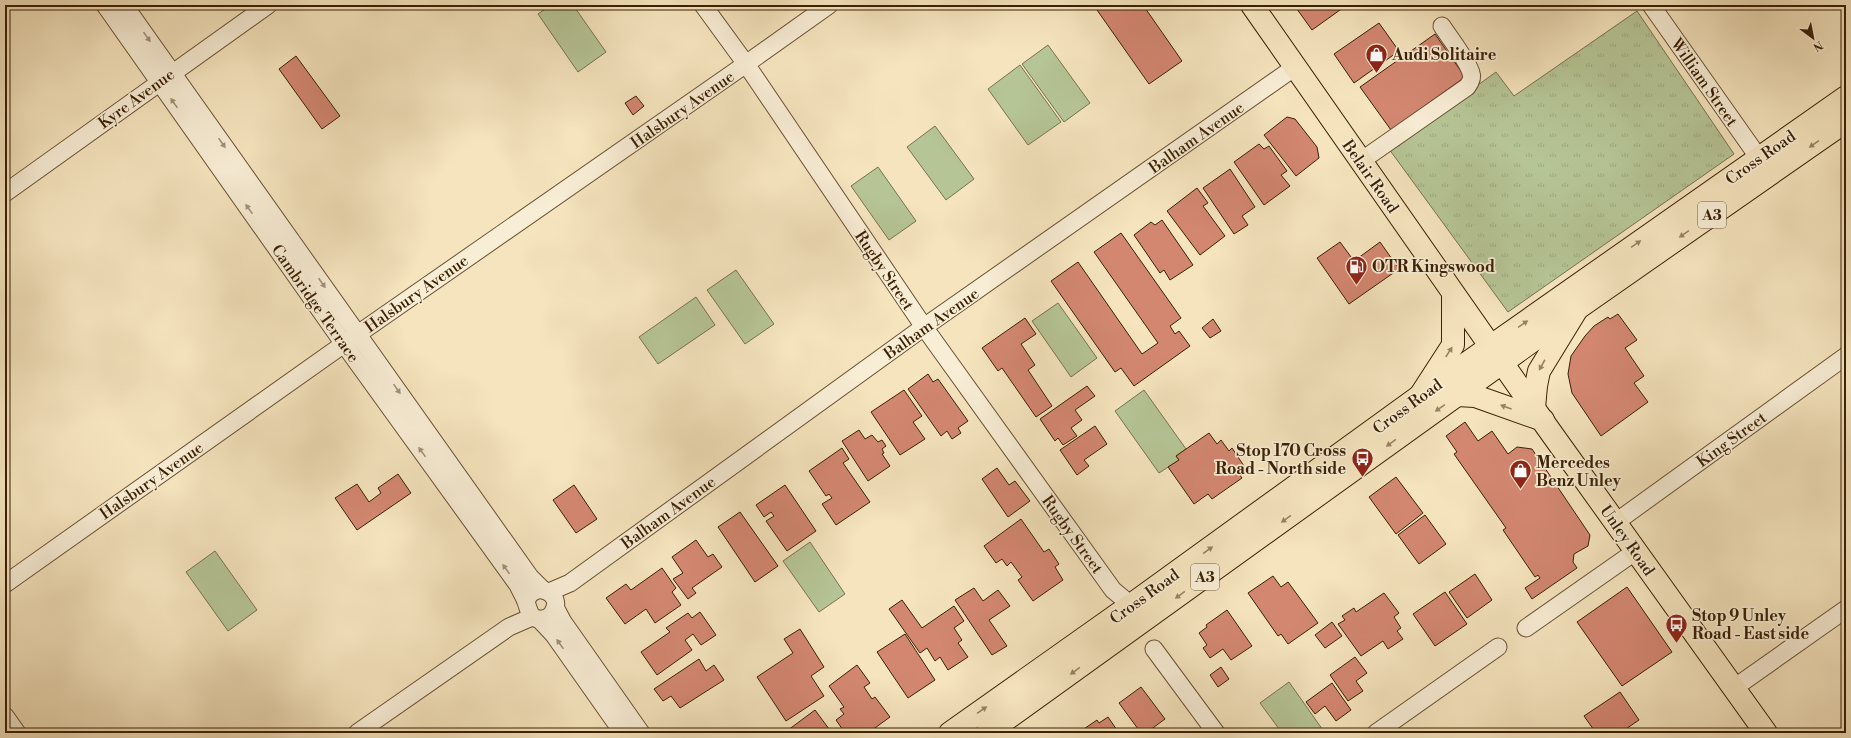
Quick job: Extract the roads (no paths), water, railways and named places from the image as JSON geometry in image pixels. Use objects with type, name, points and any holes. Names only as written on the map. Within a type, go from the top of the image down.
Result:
[{"type":"main road","name":"Belair Road","points":[[1252,5],[1496,355]]},
{"type":"main road","name":"Cross Road","points":[[987,733],[1457,396],[1496,355],[1759,158],[1843,111]]},
{"type":"main road","name":"Cross Road","points":[[950,733],[1131,606],[1420,396],[1578,308],[1843,111]]},
{"type":"main road","points":[[1420,396],[1453,345],[1453,294]]},
{"type":"main road","points":[[1457,396],[1474,396],[1538,414],[1536,386],[1539,371],[1578,308]]},
{"type":"main road","name":"Unley Road","points":[[1496,355],[1766,733]]},
{"type":"street","name":"Kyre Avenue","points":[[5,193],[268,5]]},
{"type":"street","name":"Rugby Street","points":[[703,5],[746,64],[924,327],[1114,590],[1131,606]]},
{"type":"street","name":"Halsbury Avenue","points":[[5,584],[358,334],[746,64],[828,5]]},
{"type":"street","name":"William Street","points":[[1651,5],[1759,158]]},
{"type":"street","name":"Cambridge Terrace","points":[[116,8],[273,228],[306,260],[358,334],[417,430],[474,511],[518,585],[531,611],[554,636],[577,655]]},
{"type":"street","points":[[1361,161],[1467,88],[1472,77],[1470,68],[1442,26]]},
{"type":"street","name":"Balham Avenue","points":[[550,597],[924,327],[1295,67]]},
{"type":"street","name":"Cambridge Terrace","points":[[273,228],[292,270],[344,344],[417,430]]},
{"type":"street","points":[[292,270],[306,260]]},
{"type":"street","name":"King Street","points":[[1616,522],[1846,356]]},
{"type":"street","name":"Cambridge Terrace","points":[[474,511],[530,577],[550,597],[563,622],[577,655],[618,713],[642,733]]},
{"type":"street","points":[[1526,628],[1636,551]]},
{"type":"street","points":[[534,592],[550,597],[554,611],[548,617],[531,611],[530,594],[534,592]]},
{"type":"street","points":[[1734,688],[1846,609]]},
{"type":"street","points":[[356,733],[531,611]]},
{"type":"street","points":[[1376,733],[1498,647]]},
{"type":"street","points":[[1154,649],[1216,733]]},
{"type":"street","name":"Cambridge Terrace","points":[[618,713],[623,733]]},
{"type":"street","points":[[5,716],[17,733]]},
{"type":"place","name":"Audi Solitaire","points":[[1377,74]]},
{"type":"place","name":"OTR Kingswood","points":[[1356,286]]},
{"type":"place","name":"Stop 170 Cross Road - North side","points":[[1362,478]]},
{"type":"place","name":"Mercedes Benz Unley","points":[[1520,490]]},
{"type":"place","name":"Stop 9 Unley Road - East side","points":[[1676,644]]}]
